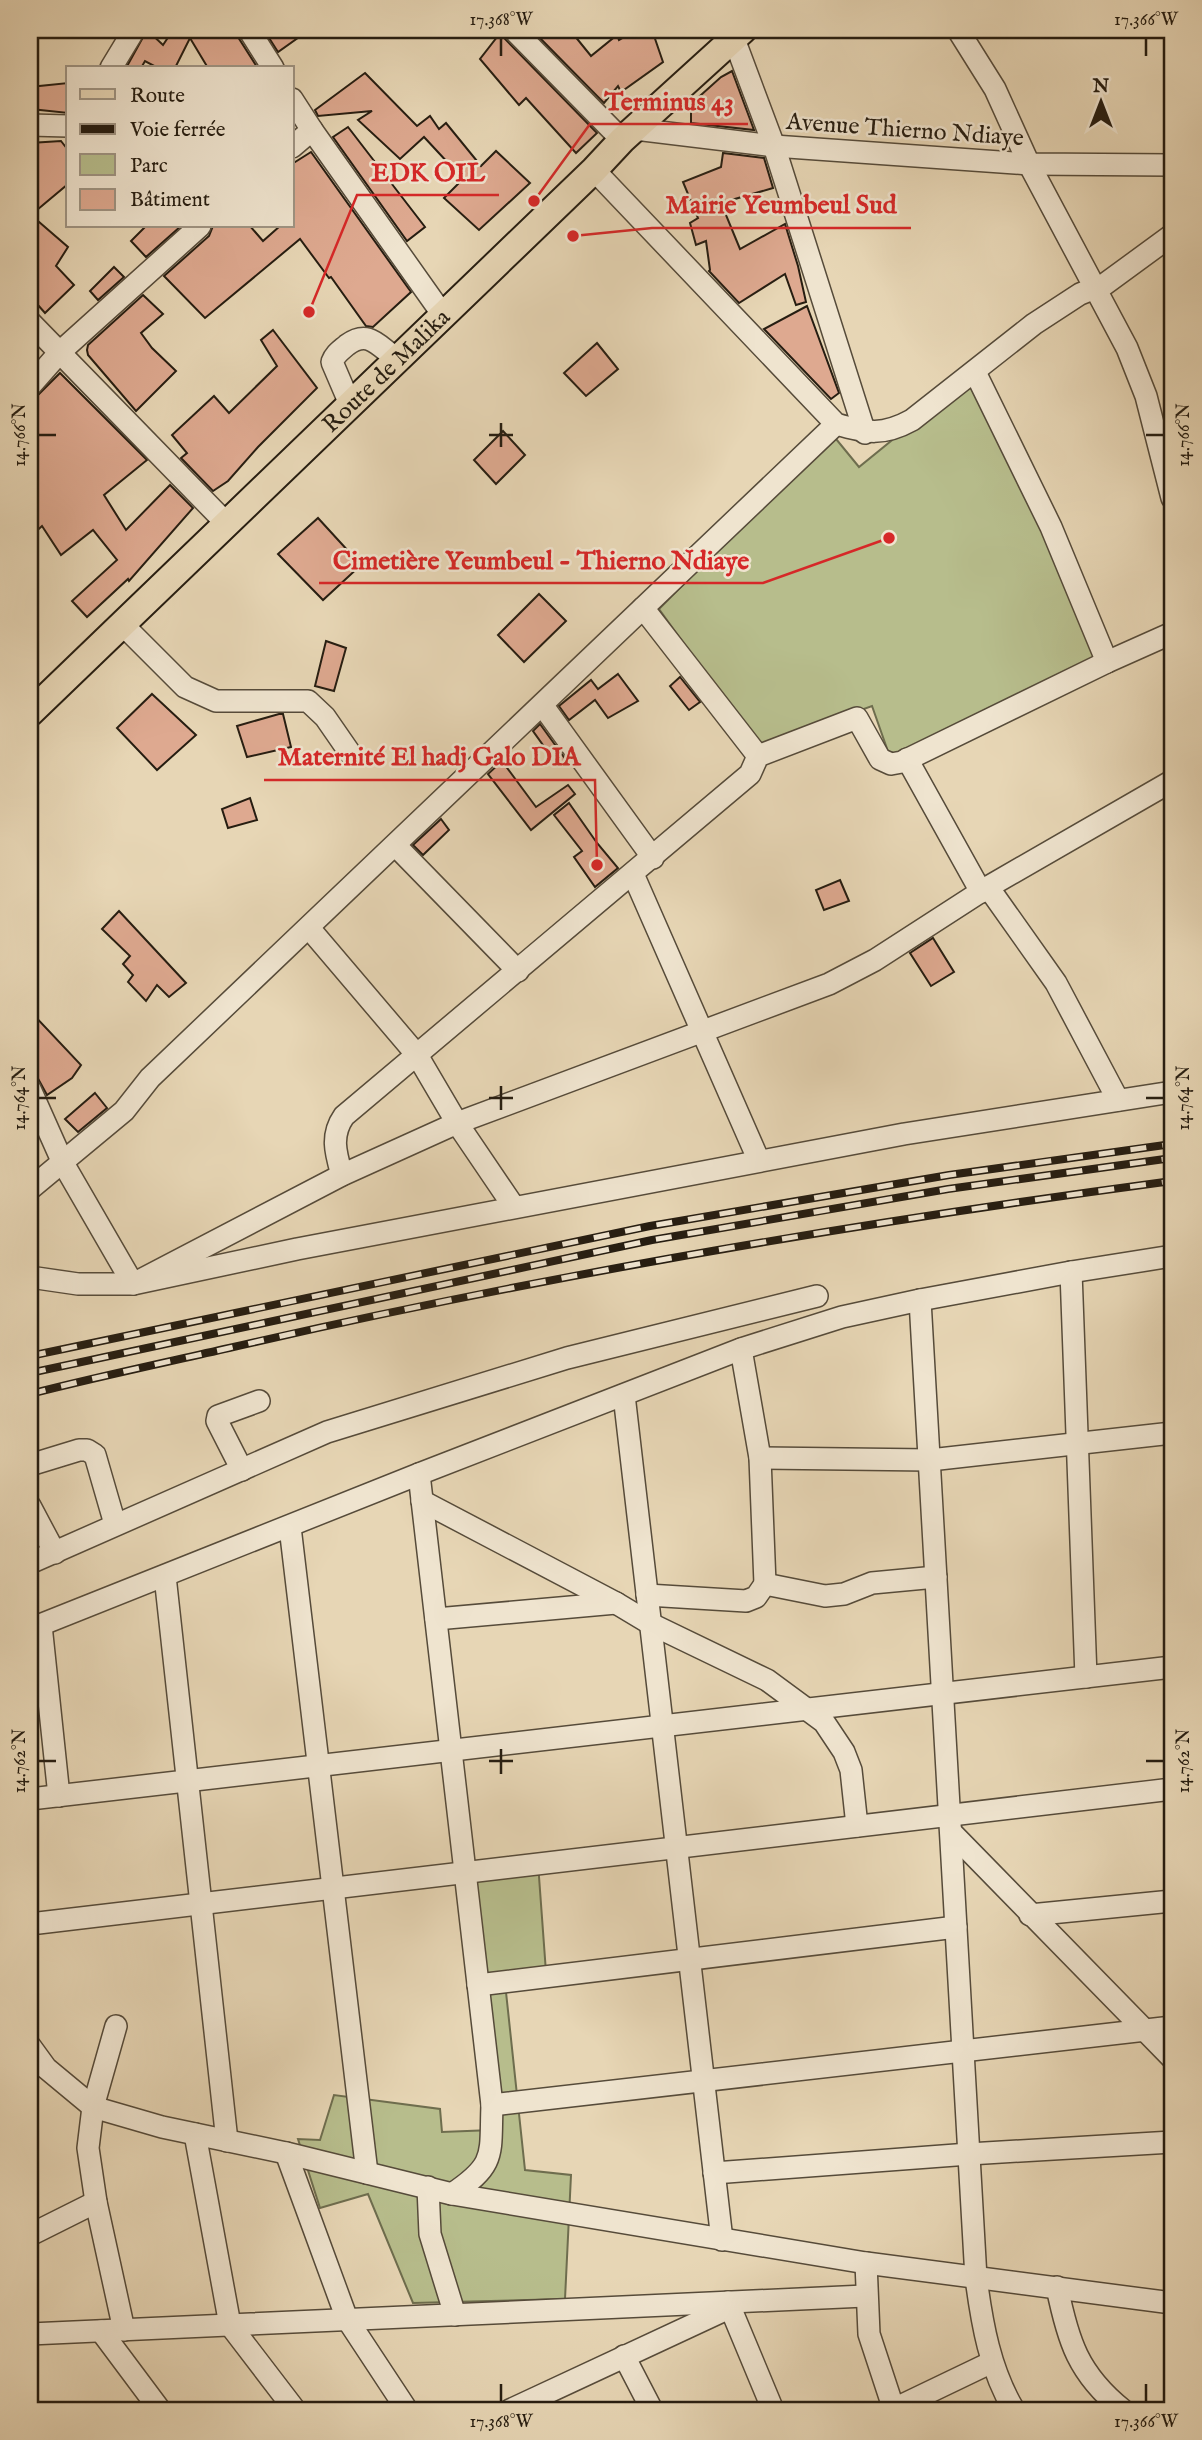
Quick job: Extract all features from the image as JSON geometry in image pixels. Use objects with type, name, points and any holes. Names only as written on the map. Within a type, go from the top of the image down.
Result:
[{"type":"main road","name":"Route de Malika","points":[[34,702],[122,624],[594,170],[628,134],[738,34]]},
{"type":"street","points":[[112,66],[134,30]]},
{"type":"street","points":[[249,30],[272,66]]},
{"type":"street","points":[[514,30],[628,134]]},
{"type":"street","points":[[958,30],[995,89],[1029,164],[1093,288],[1128,348],[1146,396],[1172,498]]},
{"type":"street","points":[[738,34],[865,433]]},
{"type":"street","points":[[294,105],[302,130],[443,315]]},
{"type":"street","points":[[30,125],[66,126]]},
{"type":"street","name":"Avenue Thierno Ndiaye","points":[[628,134],[1029,164],[1172,165]]},
{"type":"street","points":[[594,170],[836,424],[865,433],[897,428],[912,420],[1034,324],[1080,294],[1105,284],[1170,241]]},
{"type":"street","points":[[30,386],[60,352],[198,228]]},
{"type":"street","points":[[30,322],[226,523]]},
{"type":"street","points":[[350,404],[332,362],[335,354],[356,338],[363,337],[397,359]]},
{"type":"street","points":[[975,372],[1051,527],[1107,662]]},
{"type":"street","points":[[30,1189],[124,1111],[150,1078],[836,424]]},
{"type":"street","points":[[643,608],[758,756]]},
{"type":"street","points":[[122,624],[185,687],[216,701],[308,701],[325,717],[352,756]]},
{"type":"street","points":[[342,1175],[335,1146],[337,1126],[344,1116],[750,774],[758,756],[857,718],[880,759],[891,764],[907,759],[1107,662],[1172,634]]},
{"type":"street","points":[[543,706],[653,858]]},
{"type":"street","points":[[907,759],[984,890],[1056,983],[1118,1100]]},
{"type":"street","points":[[133,1284],[342,1175],[457,1123],[829,984],[875,960],[984,890],[1172,781]]},
{"type":"street","points":[[396,846],[518,971]]},
{"type":"street","points":[[634,874],[759,1161]]},
{"type":"street","points":[[309,928],[417,1055],[457,1123],[514,1206]]},
{"type":"street","points":[[30,1089],[63,1163],[133,1284]]},
{"type":"street","points":[[30,1277],[78,1284],[133,1284],[514,1206],[904,1134],[1167,1090]]},
{"type":"street","points":[[59,1796],[35,1627],[741,1349],[842,1317],[920,1300],[1172,1256]]},
{"type":"street","points":[[1071,1272],[1086,1677]]},
{"type":"street","points":[[30,1563],[327,1432],[567,1358],[817,1296]]},
{"type":"street","points":[[920,1300],[976,2278],[997,2379],[1014,2410]]},
{"type":"street","points":[[647,1595],[746,1601],[756,1597],[765,1584],[760,1458],[741,1349]]},
{"type":"street","points":[[624,1395],[722,2240]]},
{"type":"street","points":[[242,1470],[217,1421],[218,1416],[259,1401]]},
{"type":"street","points":[[760,1458],[930,1460],[1172,1433]]},
{"type":"street","points":[[30,1465],[87,1450],[94,1455],[115,1524]]},
{"type":"street","points":[[419,1474],[492,2105],[490,2158],[475,2178],[452,2194]]},
{"type":"street","points":[[422,1501],[616,1603],[650,1624],[767,1680],[807,1709],[824,1722],[844,1752],[850,1770],[857,1826]]},
{"type":"street","points":[[30,1506],[55,1553]]},
{"type":"street","points":[[290,1527],[367,2172]]},
{"type":"street","points":[[165,1576],[227,2141]]},
{"type":"street","points":[[765,1584],[825,1597],[844,1594],[872,1583],[936,1577]]},
{"type":"street","points":[[436,1619],[616,1603]]},
{"type":"street","points":[[30,1799],[1172,1667]]},
{"type":"street","points":[[30,1924],[857,1826],[951,1824],[1172,1789]]},
{"type":"street","points":[[951,1824],[1030,1915],[1172,2058]]},
{"type":"street","points":[[1030,1915],[1172,1901]]},
{"type":"street","points":[[478,1985],[956,1927]]},
{"type":"street","points":[[116,2026],[93,2106],[88,2148],[96,2202],[124,2330]]},
{"type":"street","points":[[492,2105],[1172,2027]]},
{"type":"street","points":[[30,2046],[46,2068],[93,2106],[162,2127],[286,2153],[452,2194],[866,2263],[1172,2303]]},
{"type":"street","points":[[195,2134],[230,2325],[295,2410]]},
{"type":"street","points":[[714,2172],[1172,2142]]},
{"type":"street","points":[[286,2153],[347,2319],[407,2410]]},
{"type":"street","points":[[428,2187],[430,2234],[455,2315]]},
{"type":"street","points":[[30,2235],[96,2202]]},
{"type":"street","points":[[866,2263],[865,2296],[869,2334],[893,2410],[992,2361]]},
{"type":"street","points":[[1057,2287],[1066,2331],[1079,2363],[1123,2410]]},
{"type":"street","points":[[30,2334],[729,2305],[865,2296]]},
{"type":"street","points":[[524,2407],[729,2305]]},
{"type":"street","points":[[729,2305],[773,2410]]},
{"type":"street","points":[[101,2331],[160,2410]]},
{"type":"street","points":[[624,2356],[652,2410]]},
{"type":"green space","points":[[977,371],[1100,657],[890,757],[872,706],[758,747],[659,609],[832,434],[859,467]]},
{"type":"green space","points":[[538,1863],[547,1986],[506,1992],[525,2170],[571,2175],[565,2299],[413,2303],[368,2194],[320,2208],[298,2139],[320,2140],[334,2095],[440,2109],[442,2132],[492,2130],[461,1870]]},
{"type":"building","points":[[147,30],[163,45],[173,30],[236,30],[256,66],[207,66],[190,38],[176,66],[154,66],[145,61],[142,66],[127,66]]},
{"type":"building","points":[[264,30],[309,30],[278,52]]},
{"type":"building","points":[[532,30],[570,30],[591,56],[617,35],[619,40],[636,30],[652,30],[663,62],[621,92],[618,86],[604,103]]},
{"type":"building","points":[[501,32],[597,133],[576,153],[526,98],[519,105],[480,59]]},
{"type":"building","points":[[732,71],[754,130],[691,123],[691,104],[721,77]]},
{"type":"building","points":[[365,73],[417,126],[430,116],[439,129],[446,123],[481,166],[496,151],[530,183],[479,230],[444,198],[463,179],[424,137],[400,159],[358,120],[372,111],[318,116],[315,110]]},
{"type":"building","points":[[66,83],[66,113],[31,109],[30,87]]},
{"type":"building","points":[[348,127],[425,227],[407,241],[333,137]]},
{"type":"building","points":[[61,141],[66,147],[66,186],[31,215],[68,247],[56,266],[74,285],[45,313],[30,296],[30,143]]},
{"type":"building","points":[[311,152],[411,292],[373,327],[366,326],[300,239],[205,318],[164,276],[209,236],[212,228],[252,228],[263,241],[278,228],[294,228],[294,163]]},
{"type":"building","points":[[723,153],[764,158],[773,188],[721,203],[740,249],[785,224],[806,302],[796,305],[785,274],[739,303],[709,271],[706,241],[696,245],[690,223],[698,218],[683,182],[721,167]]},
{"type":"building","points":[[144,228],[179,228],[146,257],[131,241]]},
{"type":"building","points":[[114,267],[124,277],[98,300],[90,291]]},
{"type":"building","points":[[143,295],[163,314],[141,333],[176,371],[136,411],[88,355],[87,350],[88,345]]},
{"type":"building","points":[[807,306],[839,393],[831,399],[764,329]]},
{"type":"building","points":[[273,330],[317,388],[228,481],[213,491],[181,458],[187,453],[172,435],[214,396],[229,413],[277,366],[261,340]]},
{"type":"building","points":[[597,343],[618,369],[586,396],[564,373]]},
{"type":"building","points":[[60,373],[147,460],[104,495],[126,530],[170,485],[193,508],[129,581],[128,579],[87,617],[72,601],[117,560],[93,530],[61,555],[42,526],[30,537],[30,403]]},
{"type":"building","points":[[503,431],[525,455],[496,484],[474,460]]},
{"type":"building","points":[[318,518],[361,565],[323,600],[278,554]]},
{"type":"building","points":[[539,594],[566,621],[524,662],[498,635]]},
{"type":"building","points":[[326,641],[346,648],[334,691],[315,686]]},
{"type":"building","points":[[618,674],[638,701],[608,718],[595,700],[569,720],[559,706],[591,680],[598,689]]},
{"type":"building","points":[[680,677],[700,702],[689,710],[670,686]]},
{"type":"building","points":[[152,694],[196,735],[157,770],[117,728]]},
{"type":"building","points":[[283,714],[291,747],[247,757],[237,726]]},
{"type":"building","points":[[540,724],[566,760],[558,766],[533,731]]},
{"type":"building","points":[[502,761],[536,807],[568,785],[575,794],[531,830],[488,774]]},
{"type":"building","points":[[250,798],[257,820],[228,828],[222,809]]},
{"type":"building","points":[[569,803],[618,868],[595,887],[574,857],[582,851],[554,815]]},
{"type":"building","points":[[441,819],[449,830],[423,855],[413,845]]},
{"type":"building","points":[[840,880],[849,901],[824,910],[816,890]]},
{"type":"building","points":[[119,911],[186,983],[169,997],[157,985],[146,1001],[128,982],[133,975],[123,964],[130,956],[102,929]]},
{"type":"building","points":[[933,938],[954,972],[931,986],[910,953]]},
{"type":"building","points":[[30,1011],[81,1065],[72,1078],[47,1095],[30,1064]]},
{"type":"building","points":[[95,1093],[107,1108],[78,1132],[65,1119]]},
{"type":"railway","points":[[30,1356],[650,1226],[949,1175],[1172,1144]]},
{"type":"railway","points":[[30,1373],[652,1240],[948,1189],[1172,1158]]},
{"type":"railway","points":[[30,1394],[463,1297],[817,1233],[1172,1181]]},
{"type":"place","name":"Terminus 43","points":[[534,201]]},
{"type":"place","name":"Mairie Yeumbeul Sud","points":[[573,236]]},
{"type":"place","name":"EDK OIL","points":[[309,312]]},
{"type":"place","name":"Cimetière Yeumbeul - Thierno Ndiaye","points":[[889,538]]},
{"type":"place","name":"Maternité El hadj Galo DIA","points":[[597,865]]}]
